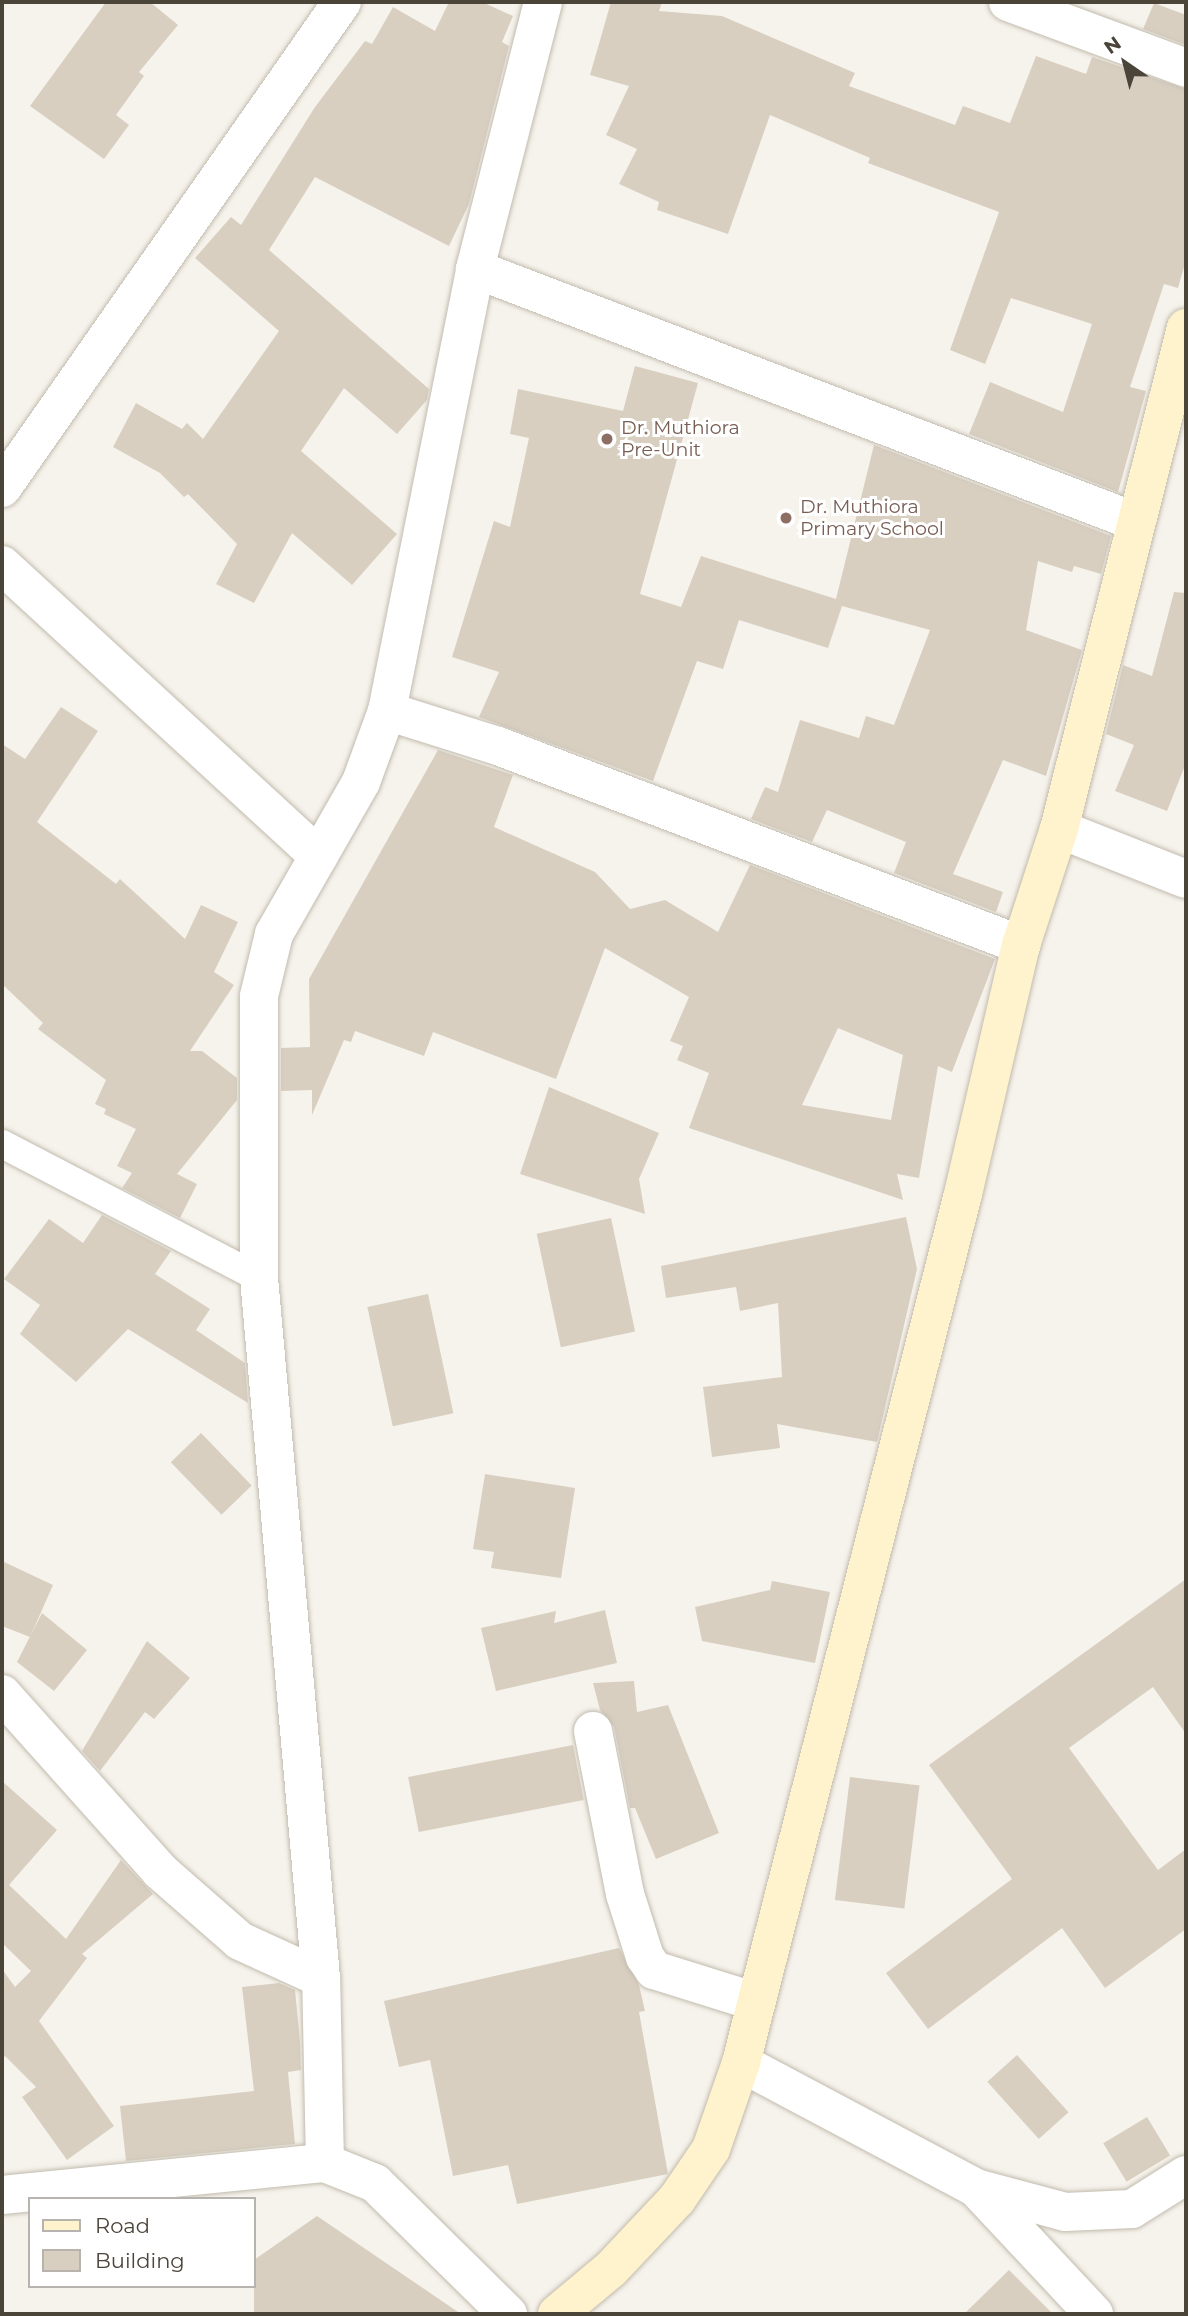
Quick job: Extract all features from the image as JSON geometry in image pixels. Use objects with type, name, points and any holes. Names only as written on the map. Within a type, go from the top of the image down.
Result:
[{"type":"main road","points":[[557,2314],[611,2269],[677,2199],[711,2149],[741,2063],[959,1207],[1021,945],[1059,829],[1135,521],[1183,353]]},
{"type":"street","points":[[2,488],[342,2]]},
{"type":"street","points":[[325,2164],[321,1978],[259,1278],[259,996],[274,934],[361,782],[387,711],[475,270],[543,2]]},
{"type":"street","points":[[1008,2],[1186,68]]},
{"type":"street","points":[[475,270],[1135,521]]},
{"type":"street","points":[[2,565],[319,856]]},
{"type":"street","points":[[387,711],[498,746],[1021,945]]},
{"type":"street","points":[[1059,829],[1186,879]]},
{"type":"street","points":[[2,1694],[170,1880],[240,1941],[321,1978]]},
{"type":"street","points":[[593,1731],[625,1894],[645,1957],[654,1970],[756,2003]]},
{"type":"street","points":[[741,2063],[976,2188],[1065,2212],[1132,2209],[1186,2175]]},
{"type":"street","points":[[2,2195],[325,2164],[375,2183],[508,2314]]},
{"type":"street","points":[[976,2188],[1094,2314]]},
{"type":"lane","points":[[2,1144],[259,1278]]},
{"type":"building","points":[[106,2],[150,2],[178,25],[139,72],[144,76],[116,115],[129,125],[104,159],[30,106]]},
{"type":"building","points":[[449,2],[482,2],[513,16],[502,42],[509,46],[469,204],[449,246],[315,177],[269,250],[429,389],[427,400],[397,434],[344,388],[301,451],[397,534],[352,585],[292,533],[254,603],[216,584],[237,544],[188,494],[184,497],[160,473],[113,447],[136,403],[182,429],[187,423],[203,439],[279,331],[195,258],[231,217],[241,225],[315,107],[365,41],[372,44],[393,7],[435,31]]},
{"type":"building","points":[[611,2],[662,2],[659,11],[722,16],[855,73],[849,86],[955,125],[963,106],[1010,123],[1036,56],[1086,74],[1092,57],[1186,89],[1186,260],[1178,288],[1164,284],[1130,387],[1146,391],[1118,492],[969,434],[990,382],[1063,412],[1092,324],[1011,298],[985,364],[950,350],[999,212],[868,163],[870,158],[770,115],[728,234],[657,210],[659,202],[619,184],[637,149],[606,135],[629,86],[590,75]]},
{"type":"building","points":[[1154,3],[1186,15],[1186,45],[1143,29]]},
{"type":"building","points":[[635,366],[698,383],[640,594],[681,607],[701,556],[836,599],[874,445],[1111,536],[1101,574],[1074,566],[1072,572],[1038,561],[1026,630],[1082,650],[1046,776],[1003,760],[953,874],[1003,892],[996,912],[894,873],[906,842],[827,810],[812,842],[751,819],[765,787],[778,792],[800,720],[859,738],[866,716],[894,725],[930,630],[842,606],[828,648],[739,620],[723,669],[697,661],[653,781],[479,717],[499,672],[452,657],[494,521],[510,527],[529,438],[510,434],[518,389],[623,411]]},
{"type":"building","points":[[1174,592],[1186,593],[1186,763],[1167,811],[1115,791],[1134,745],[1106,734],[1123,665],[1152,676]]},
{"type":"building","points":[[61,707],[98,731],[37,822],[116,884],[120,879],[185,939],[201,905],[238,922],[214,972],[234,985],[190,1051],[202,1051],[237,1078],[237,1100],[177,1174],[197,1184],[180,1218],[122,1188],[132,1173],[117,1166],[136,1129],[104,1114],[106,1109],[95,1104],[106,1080],[38,1029],[43,1023],[2,984],[2,744],[25,759]]},
{"type":"building","points":[[438,750],[513,775],[494,827],[595,872],[630,909],[665,900],[718,932],[750,865],[995,959],[952,1072],[938,1066],[919,1178],[897,1174],[903,1200],[689,1128],[709,1073],[677,1060],[683,1046],[670,1041],[689,997],[605,948],[556,1079],[433,1032],[424,1056],[355,1031],[351,1042],[344,1040],[312,1115],[312,1090],[281,1091],[281,1048],[310,1047],[309,979]],"holes":[[[838,1028],[903,1055],[891,1120],[802,1105]]]},
{"type":"building","points":[[549,1087],[659,1133],[639,1179],[645,1214],[520,1174]]},
{"type":"building","points":[[102,1215],[171,1251],[155,1274],[210,1309],[196,1330],[245,1363],[248,1403],[128,1329],[76,1382],[20,1334],[40,1305],[4,1279],[49,1219],[83,1243]]},
{"type":"building","points":[[906,1217],[917,1269],[877,1442],[777,1424],[780,1448],[712,1457],[703,1387],[782,1377],[778,1303],[740,1311],[736,1287],[666,1298],[661,1266]]},
{"type":"building","points":[[611,1218],[635,1331],[561,1347],[537,1234]]},
{"type":"building","points":[[428,1294],[453,1413],[393,1426],[367,1307]]},
{"type":"building","points":[[201,1433],[252,1486],[221,1515],[171,1462]]},
{"type":"building","points":[[485,1474],[575,1488],[561,1578],[491,1568],[494,1552],[473,1549]]},
{"type":"building","points":[[2,1561],[53,1585],[30,1637],[2,1626]]},
{"type":"building","points":[[1186,1579],[1186,1734],[1153,1687],[1069,1748],[1158,1870],[1186,1849],[1186,1929],[1105,1988],[1062,1928],[928,2029],[886,1973],[1012,1879],[929,1765]]},
{"type":"building","points":[[772,1581],[830,1592],[815,1663],[702,1641],[695,1607],[770,1590]]},
{"type":"building","points":[[605,1610],[617,1663],[496,1691],[481,1628],[556,1611],[554,1623]]},
{"type":"building","points":[[42,1613],[87,1650],[54,1691],[17,1662]]},
{"type":"building","points":[[147,1641],[190,1678],[154,1719],[145,1712],[100,1771],[82,1751]]},
{"type":"building","points":[[634,1681],[637,1712],[668,1705],[719,1833],[656,1859],[635,1808],[630,1808],[614,1727],[600,1710],[593,1683]]},
{"type":"building","points":[[573,1745],[584,1800],[419,1832],[408,1777]]},
{"type":"building","points":[[850,1777],[919,1786],[904,1909],[835,1900]]},
{"type":"building","points":[[2,1781],[57,1830],[9,1885],[66,1939],[121,1860],[153,1894],[82,1954],[87,1958],[39,2021],[114,2126],[67,2160],[22,2097],[36,2087],[5,2056],[2,2059],[2,1969],[15,1987],[31,1971],[2,1943]]},
{"type":"building","points":[[619,1948],[639,1985],[645,2011],[639,2012],[668,2174],[517,2204],[508,2165],[453,2176],[430,2060],[399,2067],[384,2001]]},
{"type":"building","points":[[279,1983],[295,1990],[301,2070],[288,2072],[295,2144],[126,2161],[120,2106],[254,2091],[242,1987]]},
{"type":"building","points":[[1017,2055],[1069,2112],[1039,2139],[987,2082]]},
{"type":"building","points":[[1147,2117],[1170,2156],[1126,2182],[1103,2143]]},
{"type":"building","points":[[317,2216],[461,2314],[254,2314],[256,2259]]},
{"type":"building","points":[[1009,2270],[1053,2314],[964,2314]]},
{"type":"place","name":"Dr. Muthiora Pre-Unit","points":[[607,439]]},
{"type":"place","name":"Dr. Muthiora Primary School","points":[[786,518]]}]
